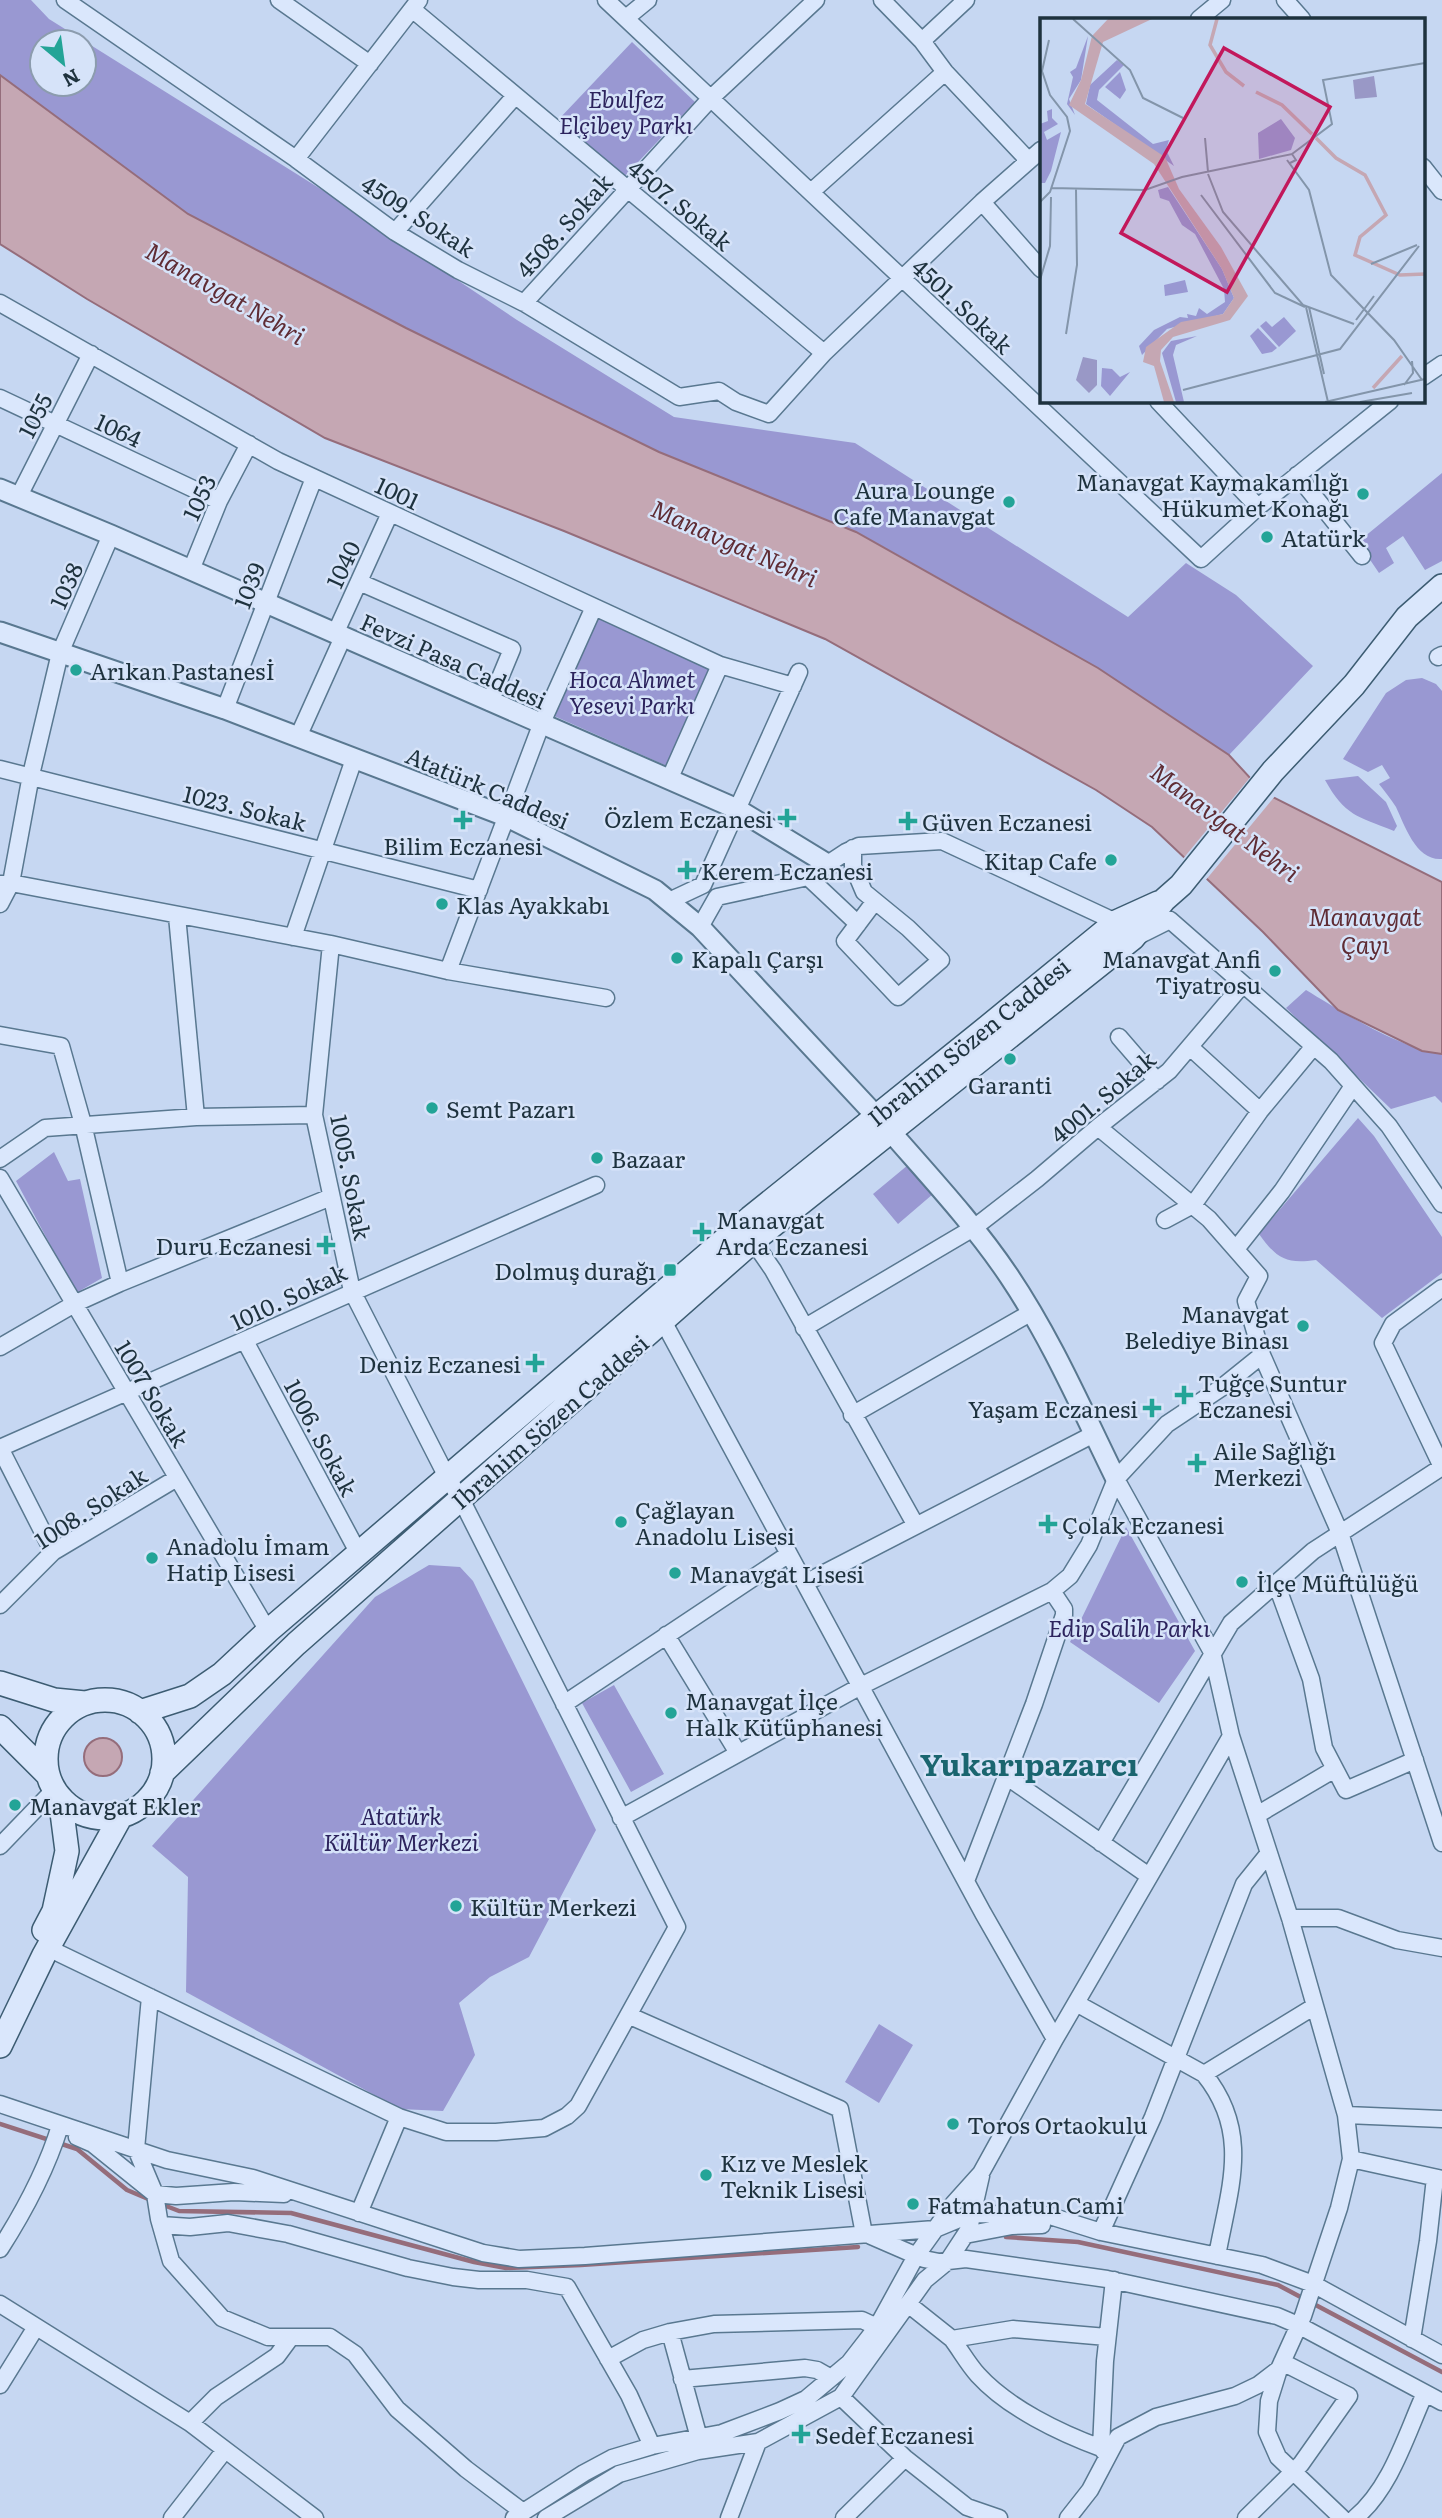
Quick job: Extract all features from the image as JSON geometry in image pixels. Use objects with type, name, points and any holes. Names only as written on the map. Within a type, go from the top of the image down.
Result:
[{"type":"main road","points":[[1311,731],[1401,610],[1430,580],[1442,573]]},
{"type":"main road","points":[[1172,892],[1273,771],[1354,685],[1408,617],[1442,586]]},
{"type":"main road","name":"Ibrahim Sözen Caddesi","points":[[162,1773],[296,1644],[883,1124],[1116,922],[1172,892]]},
{"type":"main road","name":"Ibrahim Sözen Caddesi","points":[[140,1712],[190,1696],[222,1674],[268,1631],[737,1228],[883,1124],[1133,938],[1172,892]]},
{"type":"main road","points":[[0,1683],[54,1700],[85,1703],[104,1700],[123,1703],[140,1712],[150,1721],[162,1745],[162,1773],[147,1800],[135,1810],[121,1816],[90,1816],[76,1811],[0,1727]]},
{"type":"main road","points":[[0,2015],[54,1910],[67,1851],[46,1757],[53,1732],[69,1711],[85,1703]]},
{"type":"main road","points":[[0,2046],[48,1948],[121,1816]]},
{"type":"street","name":"4509. Sokak","points":[[65,0],[296,159],[395,232],[458,270],[524,303],[679,397],[719,391],[736,402],[769,414],[824,353]]},
{"type":"street","points":[[279,0],[370,64]]},
{"type":"street","name":"4501. Sokak","points":[[606,0],[1201,559],[1258,507],[1389,402]]},
{"type":"street","points":[[626,18],[648,0]]},
{"type":"street","name":"4508. Sokak","points":[[524,303],[711,97],[816,0]]},
{"type":"street","points":[[882,0],[922,41],[944,72],[1028,160]]},
{"type":"street","points":[[922,41],[966,0]]},
{"type":"street","points":[[1200,18],[1222,0]]},
{"type":"street","points":[[1285,0],[1301,18]]},
{"type":"street","points":[[296,159],[416,5]]},
{"type":"street","name":"4507. Sokak","points":[[416,5],[515,96],[824,353]]},
{"type":"street","points":[[811,192],[944,72]]},
{"type":"street","points":[[395,232],[515,96]]},
{"type":"street","points":[[824,353],[982,202],[1040,151]]},
{"type":"street","points":[[1426,176],[1442,191]]},
{"type":"street","points":[[982,202],[1040,268]]},
{"type":"street","name":"1001","points":[[0,303],[314,478],[720,665],[796,679],[737,809]]},
{"type":"street","name":"1055","points":[[19,496],[91,354]]},
{"type":"street","points":[[1424,376],[1442,364]]},
{"type":"street","name":"1064","points":[[0,398],[219,501]]},
{"type":"street","points":[[1161,402],[1258,507]]},
{"type":"street","name":"1053","points":[[191,570],[219,501],[249,444]]},
{"type":"street","points":[[1297,475],[1362,556]]},
{"type":"street","name":"1039","points":[[225,709],[314,478]]},
{"type":"street","name":"Fevzi Pasa Caddesi","points":[[0,489],[737,809],[829,865]]},
{"type":"street","name":"1040","points":[[298,737],[359,582],[390,513]]},
{"type":"street","name":"1038","points":[[0,904],[60,653],[111,535]]},
{"type":"street","points":[[359,582],[512,649],[490,702]]},
{"type":"street","points":[[448,971],[541,724],[594,607]]},
{"type":"street","name":"Atatürk Caddesi","points":[[0,632],[225,709],[505,816],[655,890],[700,927],[975,1227],[1032,1312],[1061,1364],[1116,1479]]},
{"type":"street","points":[[670,780],[720,665]]},
{"type":"street","points":[[293,937],[354,759]]},
{"type":"street","name":"1023. Sokak","points":[[0,769],[479,890]]},
{"type":"street","points":[[669,901],[704,885],[737,809]]},
{"type":"street","points":[[700,927],[717,897],[808,877],[853,848],[942,841],[1116,922]]},
{"type":"street","points":[[853,848],[853,866],[864,892],[875,901],[941,960],[898,997],[845,941],[875,901]]},
{"type":"street","points":[[808,877],[858,924]]},
{"type":"street","points":[[6,884],[331,944],[448,971],[606,998]]},
{"type":"street","points":[[177,916],[196,1117]]},
{"type":"street","points":[[1133,938],[1170,920],[1331,1061],[1389,1126],[1442,1204]]},
{"type":"street","name":"1005. Sokak","points":[[331,944],[314,1115],[352,1291],[448,1479],[461,1499],[677,1927],[630,2016]]},
{"type":"street","name":"4001. Sokak","points":[[804,1328],[975,1227],[1037,1179],[1169,1071],[1243,984]]},
{"type":"street","points":[[0,1035],[61,1046],[83,1124],[120,1283]]},
{"type":"street","points":[[1119,1037],[1157,1081]]},
{"type":"street","points":[[1165,1220],[1193,1205],[1260,1111],[1314,1046]]},
{"type":"street","points":[[1190,1047],[1260,1111]]},
{"type":"street","points":[[1236,1249],[1282,1191],[1353,1086]]},
{"type":"street","points":[[0,1159],[45,1128],[196,1117],[314,1115]]},
{"type":"street","points":[[1098,1127],[1209,1219],[1259,1276],[1246,1301],[1262,1355],[1340,1534],[1442,1843]]},
{"type":"street","name":"1007 Sokak","points":[[0,1178],[268,1631]]},
{"type":"street","name":"1010. Sokak","points":[[0,1448],[596,1185]]},
{"type":"street","points":[[1,1344],[120,1283],[331,1197]]},
{"type":"street","points":[[753,1241],[773,1270],[915,1524]]},
{"type":"street","points":[[1101,1843],[1231,1623],[1313,1551],[1442,1467],[1383,1343],[1393,1324],[1442,1289]]},
{"type":"street","points":[[852,1415],[1032,1312]]},
{"type":"street","points":[[663,1321],[966,1881],[1055,2039]]},
{"type":"street","name":"1006. Sokak","points":[[245,1341],[359,1554]]},
{"type":"street","points":[[621,1818],[861,1686],[1052,1591],[1070,1576],[1089,1545],[1116,1479],[1167,1424],[1221,1388],[1262,1355]]},
{"type":"street","points":[[805,1583],[1094,1434]]},
{"type":"street","points":[[0,1448],[53,1552]]},
{"type":"street","name":"1008. Sokak","points":[[0,1605],[53,1552],[177,1478]]},
{"type":"street","points":[[1116,1479],[1212,1652],[1231,1736],[1290,1918],[1346,2115],[1351,2159],[1339,2208],[1300,2320],[1280,2365],[1269,2401],[1267,2432],[1278,2457],[1342,2518]]},
{"type":"street","points":[[1101,1516],[1118,1511],[1135,1513]]},
{"type":"street","points":[[564,1704],[789,1554]]},
{"type":"street","points":[[1276,1583],[1311,1679],[1324,1748],[1346,1790],[1415,1760]]},
{"type":"street","points":[[966,1881],[1034,1704],[1064,1615],[1064,1609],[1052,1591]]},
{"type":"street","points":[[666,1635],[738,1753]]},
{"type":"street","points":[[150,1997],[135,2149],[155,2195],[172,2261],[222,2318],[268,2337],[330,2337],[355,2354],[397,2409],[519,2515],[612,2458],[652,2446],[722,2433],[780,2411],[806,2399],[849,2364],[877,2328],[916,2256],[954,2203],[981,2173],[1055,2039],[1231,1736]]},
{"type":"street","points":[[1257,1815],[1335,1769]]},
{"type":"street","points":[[1006,1776],[1149,1877]]},
{"type":"street","points":[[0,1846],[54,1787]]},
{"type":"street","points":[[1101,2232],[1153,2117],[1244,1884],[1269,1853]]},
{"type":"street","points":[[1290,1918],[1338,1918],[1397,1940],[1442,1948]]},
{"type":"street","points":[[48,1948],[399,2117],[446,2132],[496,2132],[544,2128],[555,2124],[578,2106],[630,2016],[840,2109],[865,2234]]},
{"type":"street","points":[[1076,2003],[1204,2074],[1218,2090],[1231,2123],[1234,2163],[1217,2256]]},
{"type":"street","points":[[1204,2074],[1315,2006]]},
{"type":"street","points":[[0,2104],[167,2160],[253,2178],[483,2253],[519,2259],[935,2229],[971,2214],[1047,2215],[1101,2232],[1262,2265],[1442,2355]]},
{"type":"street","points":[[1346,2115],[1442,2119]]},
{"type":"street","points":[[359,2213],[399,2117]]},
{"type":"street","points":[[0,2249],[27,2206],[62,2127]]},
{"type":"street","points":[[62,2127],[70,2134],[93,2144],[155,2195],[234,2192],[304,2195]]},
{"type":"street","points":[[1351,2159],[1438,2178],[1412,2339]]},
{"type":"street","points":[[545,2518],[619,2474],[698,2451],[758,2442],[841,2396],[925,2280],[947,2261],[969,2229],[981,2173]]},
{"type":"street","points":[[160,2222],[190,2227],[228,2223],[288,2234],[442,2275],[479,2280],[527,2280],[567,2287],[629,2395],[652,2446]]},
{"type":"street","points":[[965,2235],[1012,2226],[1066,2227],[1075,2224]]},
{"type":"street","points":[[865,2234],[916,2256],[939,2262],[966,2259],[1114,2280],[1300,2320],[1442,2402]]},
{"type":"street","points":[[1105,2452],[1108,2337],[1114,2280]]},
{"type":"street","points":[[0,2304],[190,2423],[296,2513],[315,2518]]},
{"type":"street","points":[[908,2304],[952,2339],[978,2375],[1001,2395],[1064,2434],[1105,2452]]},
{"type":"street","points":[[608,2359],[643,2340],[714,2324],[862,2320],[877,2328]]},
{"type":"street","points":[[0,2385],[36,2326]]},
{"type":"street","points":[[952,2339],[1013,2329],[1108,2337]]},
{"type":"street","points":[[670,2332],[699,2438]]},
{"type":"street","points":[[190,2423],[216,2397],[276,2356],[291,2337]]},
{"type":"street","points":[[1068,2518],[1090,2490],[1105,2452],[1118,2437],[1156,2417],[1235,2396],[1258,2385],[1280,2365]]},
{"type":"street","points":[[1246,2518],[1301,2464],[1349,2396],[1280,2365]]},
{"type":"street","points":[[682,2378],[805,2368],[817,2370],[831,2378]]},
{"type":"street","points":[[1355,2518],[1370,2505],[1382,2488],[1425,2393]]},
{"type":"street","points":[[841,2396],[961,2512],[999,2518]]},
{"type":"street","points":[[729,2518],[758,2442]]},
{"type":"street","points":[[172,2518],[225,2450]]},
{"type":"street","points":[[844,2518],[905,2458]]},
{"type":"green space","points":[[0,0],[31,0],[49,19],[63,28],[28,28],[28,96],[0,75]]},
{"type":"green space","name":"Ebulfez Elçibey Parkı","points":[[632,42],[695,102],[622,179],[559,119]]},
{"type":"green space","points":[[98,50],[327,193],[517,320],[674,417],[855,443],[1128,617],[1186,563],[1236,595],[1313,666],[1229,755],[1098,668],[857,532],[659,452],[406,328],[188,214],[31,98],[98,98]]},
{"type":"green space","points":[[1442,473],[1442,561],[1425,570],[1403,536],[1386,548],[1394,563],[1379,573],[1358,542]]},
{"type":"green space","name":"Hoca Ahmet Yesevi Parkı","points":[[597,616],[712,667],[667,766],[552,715]]},
{"type":"green space","points":[[1422,678],[1436,684],[1442,691],[1442,859],[1425,854],[1413,841],[1396,807],[1379,784],[1390,778],[1382,765],[1368,772],[1343,759],[1386,693],[1406,680]]},
{"type":"green space","points":[[1358,776],[1386,802],[1397,826],[1394,831],[1370,822],[1346,808],[1325,780]]},
{"type":"green space","points":[[1306,990],[1390,1037],[1426,1051],[1442,1054],[1442,1103],[1435,1096],[1391,1109],[1286,1008]]},
{"type":"green space","points":[[1358,1118],[1374,1136],[1442,1237],[1442,1273],[1382,1318],[1316,1260],[1297,1261],[1283,1258],[1271,1249],[1259,1234]]},
{"type":"green space","points":[[54,1152],[68,1181],[80,1179],[102,1278],[76,1293],[16,1181]]},
{"type":"green space","points":[[908,1165],[933,1194],[898,1224],[873,1194]]},
{"type":"green space","name":"Edip Salih Parkı","points":[[1126,1527],[1195,1651],[1159,1703],[1070,1642]]},
{"type":"green space","name":"Atatürk Kültür Merkezi","points":[[429,1565],[460,1567],[473,1581],[596,1830],[529,1957],[490,1977],[459,2003],[475,2055],[443,2111],[400,2109],[186,1992],[188,1877],[152,1846],[375,1597]]},
{"type":"green space","points":[[614,1685],[664,1774],[631,1792],[582,1703]]},
{"type":"green space","points":[[879,2024],[913,2045],[879,2103],[845,2082]]},
{"type":"water","name":"Manavgat Çayı","points":[[0,75],[188,214],[406,328],[659,452],[856,532],[1098,668],[1229,755],[1263,792],[1442,882],[1442,1054],[1422,1051],[1338,1010],[1263,932],[1152,827],[1096,790],[825,639],[564,531],[325,438],[87,299],[0,244]]},
{"type":"water","points":[[103,1738],[117,1743],[122,1757],[117,1771],[103,1776],[89,1771],[84,1757],[89,1743]]},
{"type":"pier","points":[[1252,775],[1265,790],[1276,795],[1205,881],[1182,860]]},
{"type":"waterway","points":[[0,2124],[77,2149],[127,2190],[153,2201]]},
{"type":"waterway","points":[[161,2204],[179,2211],[291,2213],[474,2262],[506,2268],[858,2247]]},
{"type":"waterway","points":[[1006,2237],[1078,2242],[1278,2285],[1442,2372]]},
{"type":"place","name":"Manavgat Kaymakamlığı Hükumet Konağı","points":[[1363,494]]},
{"type":"place","name":"Aura Lounge Cafe Manavgat","points":[[1009,502]]},
{"type":"place","name":"Atatürk","points":[[1267,537]]},
{"type":"place","name":"Arıkan Pastanesİ","points":[[76,670]]},
{"type":"place","name":"Özlem Eczanesi","points":[[787,818]]},
{"type":"place","name":"Bilim Eczanesi","points":[[463,820]]},
{"type":"place","name":"Güven Eczanesi","points":[[908,821]]},
{"type":"place","name":"Kitap Cafe","points":[[1111,860]]},
{"type":"place","name":"Kerem Eczanesi","points":[[687,870]]},
{"type":"place","name":"Klas Ayakkabı","points":[[442,904]]},
{"type":"place","name":"Kapalı Çarşı","points":[[677,958]]},
{"type":"place","name":"Manavgat Anfi Tiyatrosu","points":[[1275,971]]},
{"type":"place","name":"Garanti","points":[[1010,1059]]},
{"type":"place","name":"Semt Pazarı","points":[[432,1108]]},
{"type":"place","name":"Bazaar","points":[[597,1158]]},
{"type":"place","name":"Manavgat Arda Eczanesi","points":[[702,1232]]},
{"type":"place","name":"Duru Eczanesi","points":[[326,1245]]},
{"type":"place","name":"Dolmuş durağı","points":[[670,1270]]},
{"type":"place","name":"Manavgat Belediye Binası","points":[[1303,1326]]},
{"type":"place","name":"Deniz Eczanesi","points":[[535,1363]]},
{"type":"place","name":"Tuğçe Suntur Eczanesi","points":[[1184,1395]]},
{"type":"place","name":"Yaşam Eczanesi","points":[[1152,1408]]},
{"type":"place","name":"Aile Sağlığı Merkezi","points":[[1197,1463]]},
{"type":"place","name":"Çağlayan Anadolu Lisesi","points":[[621,1522]]},
{"type":"place","name":"Çolak Eczanesi","points":[[1048,1524]]},
{"type":"place","name":"Anadolu İmam Hatip Lisesi","points":[[152,1558]]},
{"type":"place","name":"Manavgat Lisesi","points":[[675,1573]]},
{"type":"place","name":"İlçe Müftülüğü","points":[[1242,1582]]},
{"type":"place","name":"Manavgat İlçe Halk Kütüphanesi","points":[[671,1713]]},
{"type":"place","name":"Manavgat Ekler","points":[[15,1805]]},
{"type":"place","name":"Kültür Merkezi","points":[[456,1906]]},
{"type":"place","name":"Toros Ortaokulu","points":[[953,2124]]},
{"type":"place","name":"Kız ve Meslek Teknik Lisesi","points":[[706,2175]]},
{"type":"place","name":"Fatmahatun Cami","points":[[913,2204]]},
{"type":"place","name":"Sedef Eczanesi","points":[[801,2434]]},
{"type":"district","name":"Yukarıpazarcı","points":[[1029,1763]]},
{"type":"water label","name":"Manavgat Nehri","points":[[226,292]]},
{"type":"water label","name":"Manavgat Nehri","points":[[735,542]]},
{"type":"water label","name":"Manavgat Nehri","points":[[1226,821]]}]
